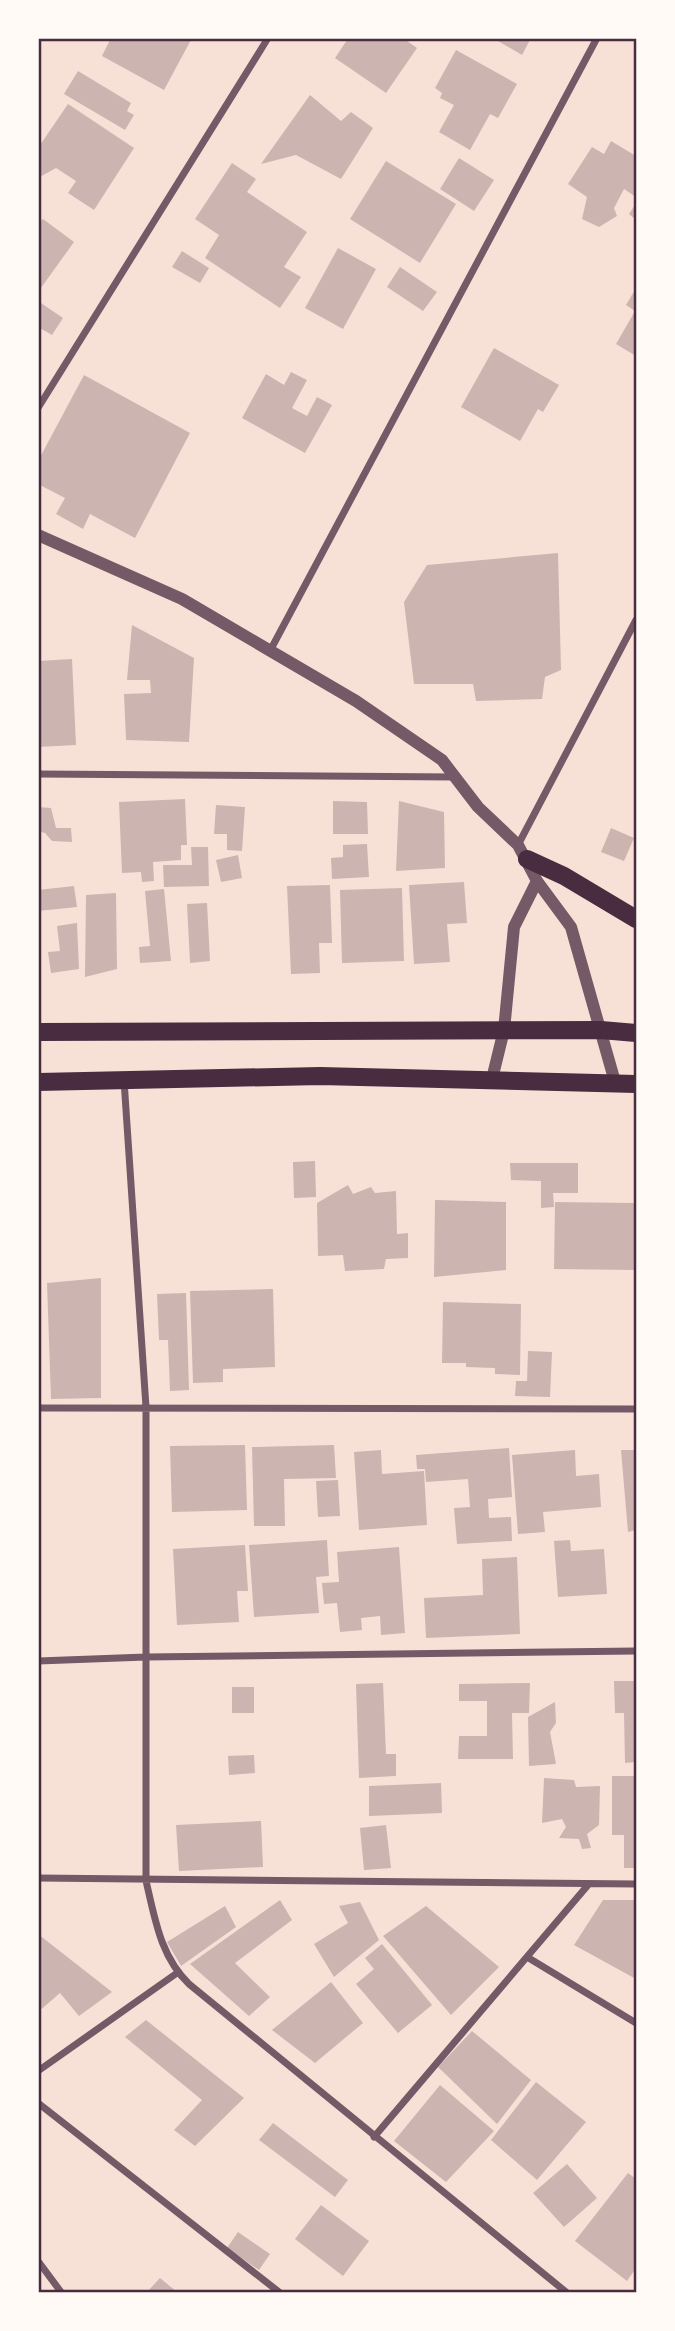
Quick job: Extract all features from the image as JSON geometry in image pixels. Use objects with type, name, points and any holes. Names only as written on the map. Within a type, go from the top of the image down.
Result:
[{"type":"main road","points":[[523,852],[636,919]]},
{"type":"main road","points":[[38,1032],[601,1030],[636,1033]]},
{"type":"main road","points":[[38,1082],[320,1076],[636,1084]]},
{"type":"street","points":[[38,408],[268,38]]},
{"type":"street","points":[[271,649],[597,38]]},
{"type":"street","points":[[38,535],[182,600],[271,649],[429,749],[478,807],[523,852],[537,881],[571,927],[615,1082]]},
{"type":"street","points":[[523,852],[636,620]]},
{"type":"street","points":[[38,774],[454,777]]},
{"type":"street","points":[[492,1079],[504,1030],[514,927],[537,881]]},
{"type":"street","points":[[124,1080],[146,1407],[146,1881],[157,1929],[177,1973],[566,2292]]},
{"type":"street","points":[[38,1408],[636,1409]]},
{"type":"street","points":[[38,1661],[146,1657],[636,1651]]},
{"type":"street","points":[[38,1878],[636,1884]]},
{"type":"street","points":[[374,2137],[588,1885]]},
{"type":"street","points":[[527,1957],[636,2023]]},
{"type":"street","points":[[38,2071],[177,1973]]},
{"type":"street","points":[[38,2103],[279,2292]]},
{"type":"street","points":[[38,2261],[61,2292]]},
{"type":"building","points":[[111,38],[192,38],[164,90],[102,56]]},
{"type":"building","points":[[344,38],[403,38],[417,48],[386,93],[335,58],[347,40]]},
{"type":"building","points":[[493,38],[531,38],[522,55]]},
{"type":"building","points":[[456,50],[517,84],[498,118],[490,114],[470,150],[439,132],[454,105],[440,98],[442,93],[435,88]]},
{"type":"building","points":[[78,71],[131,103],[127,111],[134,115],[125,130],[64,94]]},
{"type":"building","points":[[310,95],[341,121],[351,112],[373,128],[341,179],[296,155],[261,164]]},
{"type":"building","points":[[68,104],[134,148],[94,210],[68,193],[76,181],[56,168],[38,178],[38,148]]},
{"type":"building","points":[[611,141],[636,156],[636,197],[624,189],[614,208],[617,216],[599,227],[582,219],[587,197],[568,184],[592,147],[604,154]]},
{"type":"building","points":[[459,158],[494,180],[474,211],[440,189]]},
{"type":"building","points":[[386,161],[456,204],[420,263],[350,219]]},
{"type":"building","points":[[232,163],[256,179],[247,192],[307,232],[284,267],[301,277],[280,308],[205,258],[219,235],[195,219]]},
{"type":"building","points":[[636,203],[636,220],[629,214]]},
{"type":"building","points":[[43,219],[74,242],[38,292],[38,223]]},
{"type":"building","points":[[338,248],[376,269],[343,329],[305,308]]},
{"type":"building","points":[[182,251],[209,268],[200,283],[172,267]]},
{"type":"building","points":[[400,267],[437,292],[423,311],[387,287]]},
{"type":"building","points":[[636,288],[636,356],[616,344],[635,311],[626,305]]},
{"type":"building","points":[[38,301],[63,318],[52,335],[38,327]]},
{"type":"building","points":[[494,348],[559,385],[543,412],[538,409],[520,441],[461,407]]},
{"type":"building","points":[[291,372],[307,380],[292,408],[307,416],[317,397],[332,405],[305,453],[242,418],[266,374],[284,385]]},
{"type":"building","points":[[84,375],[190,433],[135,538],[90,514],[83,529],[56,514],[65,498],[38,484],[38,461]]},
{"type":"building","points":[[558,553],[561,670],[545,677],[542,699],[476,701],[473,684],[414,684],[404,602],[427,565]]},
{"type":"building","points":[[132,625],[194,658],[189,742],[126,740],[124,694],[151,693],[150,680],[127,680]]},
{"type":"building","points":[[72,659],[76,745],[38,747],[38,661]]},
{"type":"building","points":[[185,799],[187,845],[181,845],[181,860],[153,862],[154,881],[142,882],[141,872],[122,873],[119,802]]},
{"type":"building","points":[[333,801],[367,802],[368,834],[333,834]]},
{"type":"building","points":[[399,801],[444,812],[445,868],[396,871]]},
{"type":"building","points":[[216,805],[245,807],[242,851],[227,850],[227,834],[214,834]]},
{"type":"building","points":[[38,807],[51,808],[56,828],[71,828],[72,842],[52,841],[45,833],[38,831]]},
{"type":"building","points":[[611,828],[634,838],[624,861],[601,852]]},
{"type":"building","points":[[367,844],[369,877],[332,879],[331,858],[343,857],[343,845]]},
{"type":"building","points":[[191,847],[208,847],[209,886],[164,887],[163,865],[192,865]]},
{"type":"building","points":[[238,855],[242,878],[221,882],[216,860]]},
{"type":"building","points":[[464,882],[467,923],[447,924],[450,962],[414,964],[409,885]]},
{"type":"building","points":[[330,885],[332,943],[319,943],[320,973],[291,974],[287,886]]},
{"type":"building","points":[[74,886],[77,907],[38,911],[38,890]]},
{"type":"building","points":[[402,888],[404,961],[342,963],[340,890]]},
{"type":"building","points":[[164,889],[171,961],[140,963],[139,947],[150,946],[145,891]]},
{"type":"building","points":[[116,893],[117,969],[85,977],[86,895]]},
{"type":"building","points":[[207,903],[210,961],[190,963],[187,904]]},
{"type":"building","points":[[77,923],[79,969],[51,973],[48,952],[60,951],[57,926]]},
{"type":"building","points":[[315,1161],[316,1197],[294,1198],[293,1162]]},
{"type":"building","points":[[510,1163],[578,1163],[578,1193],[553,1193],[554,1207],[541,1208],[541,1181],[511,1180]]},
{"type":"building","points":[[348,1185],[353,1194],[371,1187],[375,1193],[396,1191],[397,1234],[408,1233],[408,1258],[386,1259],[384,1269],[345,1271],[343,1255],[318,1256],[317,1203]]},
{"type":"building","points":[[435,1200],[506,1202],[506,1270],[434,1277]]},
{"type":"building","points":[[555,1202],[636,1203],[636,1270],[554,1269]]},
{"type":"building","points":[[101,1278],[101,1398],[51,1399],[47,1283]]},
{"type":"building","points":[[273,1289],[275,1367],[223,1369],[223,1382],[193,1383],[190,1291]]},
{"type":"building","points":[[186,1293],[189,1390],[170,1391],[168,1340],[159,1340],[157,1294]]},
{"type":"building","points":[[443,1302],[521,1304],[520,1375],[495,1374],[495,1368],[466,1367],[466,1363],[442,1363]]},
{"type":"building","points":[[528,1351],[552,1352],[550,1397],[515,1396],[516,1381],[527,1381]]},
{"type":"building","points":[[245,1445],[247,1510],[172,1512],[170,1446]]},
{"type":"building","points":[[334,1445],[336,1478],[284,1479],[285,1526],[254,1526],[252,1447]]},
{"type":"building","points":[[509,1448],[512,1497],[488,1499],[489,1518],[511,1517],[512,1541],[457,1544],[454,1508],[470,1507],[468,1479],[426,1482],[425,1469],[417,1469],[416,1455]]},
{"type":"building","points":[[381,1450],[382,1474],[424,1471],[427,1525],[359,1530],[354,1452]]},
{"type":"building","points":[[575,1450],[576,1476],[599,1474],[601,1507],[543,1512],[545,1532],[518,1534],[512,1455]]},
{"type":"building","points":[[621,1450],[636,1450],[636,1530],[628,1532]]},
{"type":"building","points":[[338,1480],[340,1516],[318,1517],[316,1481]]},
{"type":"building","points":[[327,1540],[329,1576],[316,1577],[319,1613],[254,1617],[249,1545]]},
{"type":"building","points":[[570,1540],[571,1551],[604,1549],[607,1594],[558,1597],[554,1541]]},
{"type":"building","points":[[245,1545],[248,1591],[237,1591],[239,1622],[177,1625],[173,1549]]},
{"type":"building","points":[[399,1547],[405,1633],[381,1635],[380,1616],[361,1618],[362,1630],[340,1632],[337,1603],[324,1604],[322,1583],[339,1582],[337,1552]]},
{"type":"building","points":[[517,1557],[520,1634],[426,1638],[424,1598],[483,1595],[482,1559]]},
{"type":"building","points":[[614,1681],[636,1681],[636,1762],[625,1763],[624,1713],[615,1713]]},
{"type":"building","points":[[383,1683],[386,1754],[396,1754],[396,1776],[359,1778],[356,1684]]},
{"type":"building","points":[[530,1683],[529,1713],[512,1713],[513,1759],[458,1759],[459,1736],[487,1736],[487,1701],[459,1701],[459,1684]]},
{"type":"building","points":[[232,1687],[254,1687],[254,1713],[232,1713]]},
{"type":"building","points":[[555,1702],[556,1723],[550,1732],[556,1764],[529,1766],[528,1717]]},
{"type":"building","points":[[254,1755],[255,1773],[229,1775],[228,1756]]},
{"type":"building","points":[[612,1776],[636,1776],[636,1868],[624,1868],[624,1835],[612,1835]]},
{"type":"building","points":[[544,1778],[574,1780],[576,1787],[600,1786],[599,1825],[587,1834],[591,1848],[582,1849],[579,1839],[559,1838],[566,1827],[562,1819],[542,1823]]},
{"type":"building","points":[[441,1783],[442,1813],[369,1816],[369,1786]]},
{"type":"building","points":[[261,1821],[263,1867],[179,1871],[176,1825]]},
{"type":"building","points":[[386,1825],[391,1868],[364,1870],[360,1828]]},
{"type":"building","points":[[280,1900],[292,1920],[235,1963],[270,1997],[249,2016],[190,1964]]},
{"type":"building","points":[[603,1900],[636,1900],[636,1979],[574,1945]]},
{"type":"building","points":[[360,1902],[379,1940],[334,1977],[314,1944],[348,1923],[339,1906]]},
{"type":"building","points":[[225,1906],[236,1927],[181,1966],[167,1942]]},
{"type":"building","points":[[426,1906],[499,1967],[451,2015],[383,1936]]},
{"type":"building","points":[[38,1934],[112,1992],[79,2016],[60,1993],[38,2012]]},
{"type":"building","points":[[382,1944],[432,2005],[398,2033],[356,1984],[374,1969],[365,1958]]},
{"type":"building","points":[[331,1982],[363,2023],[315,2063],[272,2030]]},
{"type":"building","points":[[146,2020],[244,2098],[195,2146],[174,2130],[202,2100],[125,2037]]},
{"type":"building","points":[[472,2031],[531,2080],[497,2124],[438,2067]]},
{"type":"building","points":[[536,2082],[586,2122],[537,2180],[491,2140]]},
{"type":"building","points":[[440,2085],[494,2131],[446,2182],[394,2141]]},
{"type":"building","points":[[273,2123],[348,2180],[335,2197],[259,2140]]},
{"type":"building","points":[[567,2164],[597,2198],[564,2227],[533,2193]]},
{"type":"building","points":[[628,2173],[636,2179],[636,2268],[627,2281],[575,2241]]},
{"type":"building","points":[[321,2205],[369,2241],[343,2276],[295,2239]]},
{"type":"building","points":[[238,2232],[270,2254],[259,2270],[227,2248]]},
{"type":"building","points":[[160,2278],[177,2292],[147,2292]]}]
